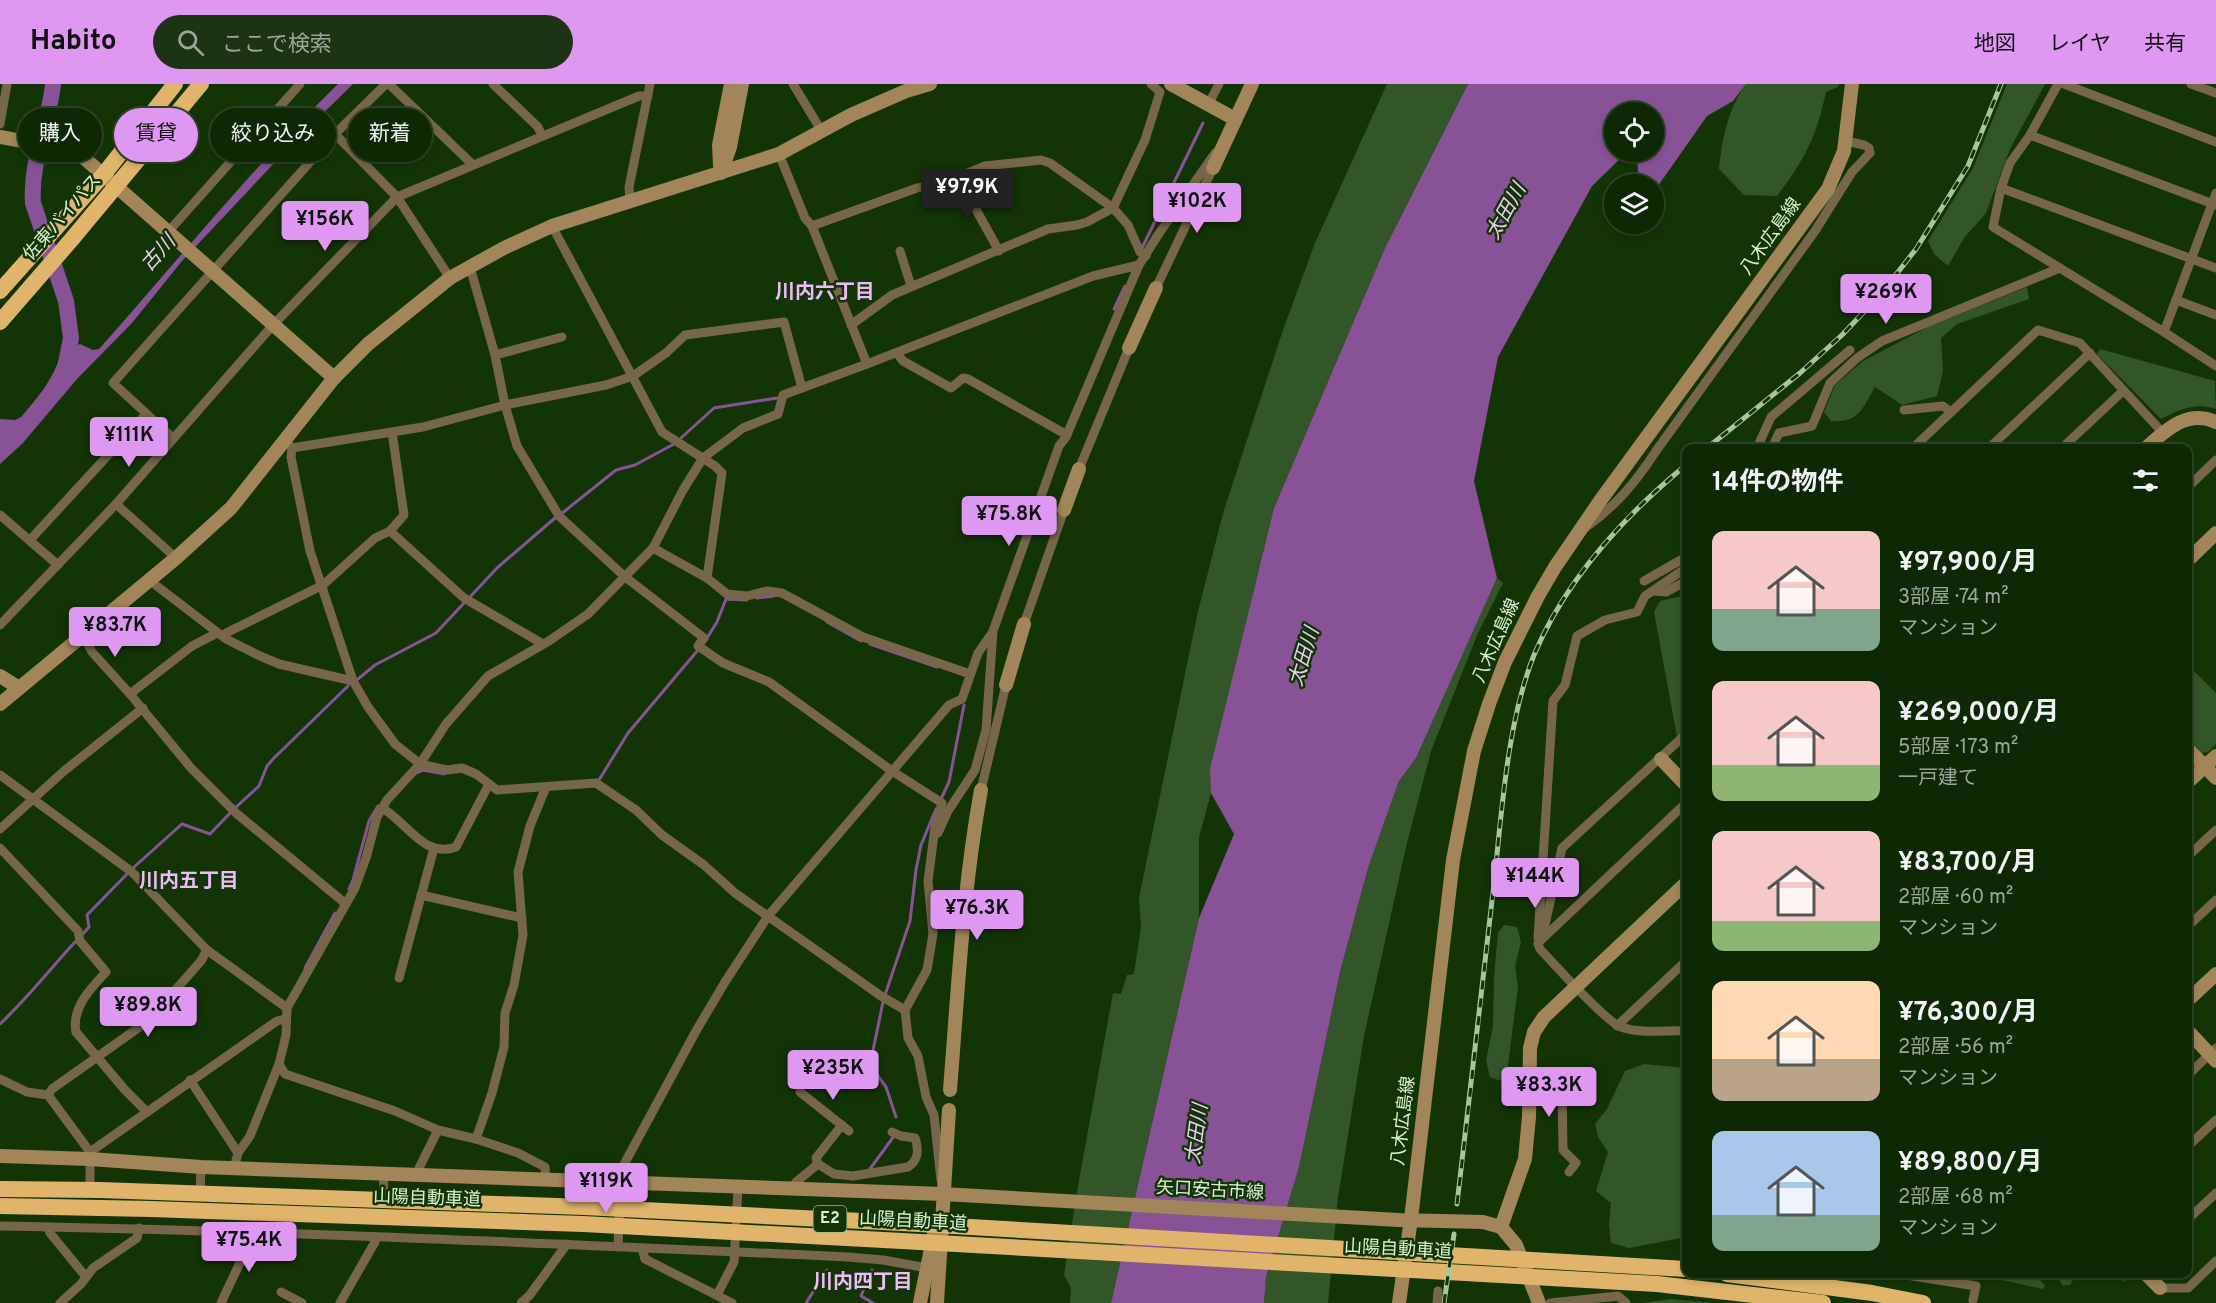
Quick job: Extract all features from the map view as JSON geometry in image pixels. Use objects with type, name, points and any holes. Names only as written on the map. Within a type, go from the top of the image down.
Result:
[{"type":"highway","name":"佐東バイパス","points":[[0,291],[104,174],[176,84]]},
{"type":"highway","name":"佐東バイパス","points":[[0,322],[201,84]]},
{"type":"highway","name":"山陽自動車道","points":[[0,1189],[100,1190],[596,1208],[902,1223],[1682,1269]]},
{"type":"highway","name":"山陽自動車道","points":[[0,1206],[584,1224],[1657,1284],[1823,1303]]},
{"type":"highway","points":[[1758,1278],[1872,1293],[1923,1303]]},
{"type":"street","points":[[0,124],[7,84]]},
{"type":"street","points":[[336,133],[387,84],[473,165]]},
{"type":"street","points":[[630,201],[629,187],[650,84]]},
{"type":"street","points":[[721,173],[719,145],[731,84]]},
{"type":"street","points":[[721,173],[730,147],[742,84]]},
{"type":"street","points":[[793,84],[821,130]]},
{"type":"street","points":[[0,704],[176,558],[231,508],[288,444],[334,378],[368,344],[450,278],[504,248],[552,226],[779,154],[821,130],[906,91],[930,84]]},
{"type":"street","points":[[851,325],[892,295],[911,286],[1048,229],[1087,222],[1113,207],[1145,140],[1160,92],[1151,84]]},
{"type":"street","points":[[1171,84],[1235,118]]},
{"type":"street","points":[[1208,105],[1219,84]]},
{"type":"street","points":[[937,1303],[947,1194],[950,1090],[963,917],[973,832],[1006,685],[1024,624],[1079,469],[1129,348],[1252,84]]},
{"type":"street","name":"八木広島線","points":[[1399,1303],[1405,1219],[1453,860],[1474,751],[1505,662],[1538,596],[1578,533],[1828,189],[1846,141],[1852,84]]},
{"type":"street","points":[[2058,84],[2030,135],[2010,163],[2001,188],[1993,227],[2215,365]]},
{"type":"street","points":[[2064,84],[2216,141]]},
{"type":"street","points":[[2191,84],[2216,93]]},
{"type":"street","points":[[172,235],[296,85]]},
{"type":"street","points":[[496,85],[538,127],[542,136]]},
{"type":"street","points":[[0,625],[116,504],[273,325],[398,197],[639,96],[648,96]]},
{"type":"street","points":[[618,1246],[621,1170],[696,1031],[768,916],[949,705],[962,699],[978,653],[993,631],[1059,446],[1067,435],[1139,265],[1229,132]]},
{"type":"street","points":[[336,135],[398,197],[450,278]]},
{"type":"street","points":[[2030,135],[2214,204]]},
{"type":"street","points":[[3,138],[72,151],[83,156],[334,378]]},
{"type":"street","points":[[1578,533],[1600,518],[1637,480],[1815,231],[1852,172],[1870,153],[1869,148],[1864,145],[1846,141]]},
{"type":"street","points":[[779,154],[805,218],[812,226],[867,364]]},
{"type":"street","points":[[812,226],[986,166],[1041,160],[1050,163],[1113,207],[1128,225],[1140,252],[1146,256]]},
{"type":"street","points":[[173,438],[145,415],[113,383],[208,266],[308,162]]},
{"type":"street","points":[[958,177],[999,251]]},
{"type":"street","points":[[2001,188],[2216,268]]},
{"type":"street","points":[[2164,332],[2216,194]]},
{"type":"street","points":[[552,226],[662,432],[715,466],[723,476],[707,566],[707,578]]},
{"type":"street","points":[[900,251],[911,286]]},
{"type":"street","points":[[234,1168],[238,1153],[250,1136],[279,1064],[286,1035],[287,1008],[359,878],[377,817],[387,800],[420,764],[446,724],[488,676],[588,614],[653,548],[683,490],[703,458],[743,428],[778,414],[783,395],[1093,276],[1139,265]]},
{"type":"street","points":[[470,267],[495,355],[505,405],[517,446],[559,516],[624,576],[704,638],[698,646],[723,663],[769,682],[892,771],[942,803],[931,846],[928,881],[933,934],[927,970],[905,1010],[908,1038],[918,1056],[926,1097],[934,1115],[938,1163],[947,1194],[920,1303]]},
{"type":"street","points":[[1774,444],[1779,433],[1812,426],[1830,383],[1857,358],[1882,341],[2060,268]]},
{"type":"street","points":[[2176,300],[2216,315]]},
{"type":"street","points":[[288,444],[423,427],[505,405],[606,385],[633,376],[666,353],[685,335],[784,322],[802,388]]},
{"type":"street","points":[[1916,444],[2038,330],[2080,343],[2163,433]]},
{"type":"street","points":[[495,355],[562,337]]},
{"type":"street","points":[[1759,444],[1771,417],[1850,350]]},
{"type":"street","points":[[897,353],[903,361],[951,388],[963,378],[968,379],[1067,435]]},
{"type":"street","points":[[1993,444],[2090,353]]},
{"type":"street","points":[[2066,444],[2123,391]]},
{"type":"street","points":[[1904,410],[1942,406],[1951,412]]},
{"type":"street","points":[[30,540],[145,415]]},
{"type":"street","points":[[2151,444],[2178,422],[2193,417],[2207,418],[2216,422]]},
{"type":"street","points":[[130,694],[192,646],[323,585],[375,538],[390,531],[404,515],[396,473],[392,432]]},
{"type":"street","points":[[288,444],[310,550],[353,681],[395,744],[420,764],[447,770],[462,768],[476,774],[497,790],[596,783],[636,810],[662,834],[768,916],[881,996],[905,1010]]},
{"type":"street","points":[[2192,483],[2216,460]]},
{"type":"street","points":[[116,504],[176,558]]},
{"type":"street","points":[[0,515],[58,565]]},
{"type":"street","points":[[390,531],[464,598],[543,644]]},
{"type":"street","points":[[2192,556],[2216,533]]},
{"type":"street","points":[[653,548],[707,578],[727,594],[747,596],[767,591],[782,593],[862,638],[970,674]]},
{"type":"street","points":[[1644,581],[1682,559]]},
{"type":"street","points":[[1682,571],[1645,597],[1637,612],[1605,620],[1577,636],[1565,685],[1553,701],[1538,944],[1540,949],[1576,987],[1617,1026],[1628,1029],[1682,1031]]},
{"type":"street","points":[[149,580],[220,634],[260,656],[279,664],[353,681]]},
{"type":"street","points":[[1654,591],[1666,592],[1682,583]]},
{"type":"street","points":[[931,846],[948,811],[975,770],[986,730],[993,631]]},
{"type":"street","points":[[83,635],[92,652],[143,708],[191,768],[236,813],[345,904]]},
{"type":"street","points":[[0,676],[19,688]]},
{"type":"street","points":[[0,829],[64,771],[143,708]]},
{"type":"street","points":[[1538,944],[1550,904],[1562,848],[1682,738]]},
{"type":"street","points":[[2192,753],[2216,778]]},
{"type":"street","points":[[2192,778],[2216,756]]},
{"type":"street","points":[[1661,759],[1682,781]]},
{"type":"street","points":[[0,775],[132,872],[207,950],[287,1008]]},
{"type":"street","points":[[382,808],[392,813],[427,847],[449,850],[456,847],[489,784]]},
{"type":"street","points":[[476,1139],[492,1093],[504,1047],[505,1013],[514,985],[523,935],[518,872],[530,826],[546,787]]},
{"type":"street","points":[[1538,944],[1682,807]]},
{"type":"street","points":[[2192,852],[2216,830]]},
{"type":"street","points":[[0,848],[78,931],[80,941],[106,972],[86,993],[74,1024],[76,1032],[124,1090],[147,1112]]},
{"type":"street","points":[[399,978],[434,848]]},
{"type":"street","points":[[1539,1303],[1516,1245],[1501,1227],[1525,1159],[1529,1117],[1530,1048],[1534,1032],[1544,1017],[1682,887]]},
{"type":"street","points":[[421,895],[522,918]]},
{"type":"street","points":[[2192,922],[2216,900]]},
{"type":"street","points":[[1550,904],[1555,914],[1567,916]]},
{"type":"street","points":[[48,1095],[52,1089],[148,1021],[201,961],[207,950]]},
{"type":"street","points":[[1617,1026],[1682,965]]},
{"type":"street","points":[[2192,996],[2216,974]]},
{"type":"street","points":[[90,1155],[190,1080],[277,1021],[285,1018]]},
{"type":"street","points":[[2192,1034],[2214,1054],[2192,1072]]},
{"type":"street","points":[[279,1064],[285,1074],[395,1110],[438,1130],[476,1139],[518,1153],[545,1167],[546,1179]]},
{"type":"street","points":[[1529,1075],[1558,1076],[1562,1084],[1563,1150],[1576,1163],[1569,1172]]},
{"type":"street","points":[[0,1079],[27,1092],[48,1095],[90,1155],[89,1228]]},
{"type":"street","points":[[190,1080],[238,1153]]},
{"type":"street","points":[[805,1092],[824,1105],[845,1128],[816,1158],[818,1164],[834,1174],[853,1176],[908,1167],[915,1162],[917,1157],[915,1138],[892,1132]]},
{"type":"street","points":[[2192,1142],[2216,1120]]},
{"type":"street","points":[[418,1175],[419,1168],[438,1130]]},
{"type":"street","name":"矢口安古市線","points":[[0,1156],[90,1155],[201,1167],[947,1194],[1483,1222],[1501,1227]]},
{"type":"street","points":[[792,1190],[796,1182],[818,1164]]},
{"type":"street","points":[[199,1231],[201,1167]]},
{"type":"street","points":[[340,1303],[378,1237],[384,1173]]},
{"type":"street","points":[[717,1295],[734,1262],[738,1188]]},
{"type":"street","points":[[2192,1215],[2216,1193]]},
{"type":"street","points":[[0,1226],[138,1228],[618,1246],[848,1257],[883,1260],[927,1268]]},
{"type":"street","points":[[48,1227],[50,1233],[86,1277]]},
{"type":"street","points":[[60,1303],[93,1268],[137,1238],[138,1228]]},
{"type":"street","points":[[221,1303],[254,1233]]},
{"type":"street","points":[[521,1303],[529,1296],[567,1244]]},
{"type":"street","points":[[642,1248],[645,1259],[732,1303]]},
{"type":"street","points":[[2150,1278],[2160,1287],[2188,1287],[2216,1261]]},
{"type":"street","points":[[1925,1278],[1976,1286],[1973,1300]]},
{"type":"street","points":[[1437,1303],[1438,1291]]},
{"type":"street","points":[[281,1292],[302,1303]]},
{"type":"street","points":[[1550,1303],[1618,1296],[1626,1303]]},
{"type":"green space","points":[[1387,84],[1468,84],[1385,248],[1274,508],[1211,769],[1211,793],[1199,837],[1199,918],[1111,1303],[1070,1303],[1071,1288],[1064,1275],[1113,993],[1121,994],[1127,975],[1134,974],[1141,927],[1139,898],[1198,611],[1224,510],[1283,330],[1315,243]]},
{"type":"green space","points":[[1746,84],[1839,84],[1838,87],[1826,92],[1808,147],[1795,171],[1777,196],[1744,195],[1719,169],[1727,124]]},
{"type":"green space","points":[[2007,84],[2045,84],[2010,149],[1986,213],[1964,238],[1948,266],[1934,254],[1928,241],[1973,168]]},
{"type":"green space","points":[[2027,287],[2029,299],[1957,324],[1941,338],[1943,371],[1937,396],[1902,405],[1875,387],[1863,408],[1854,417],[1831,421],[1824,412],[1835,385],[1863,361],[1928,327]]},
{"type":"green space","points":[[2100,349],[2215,381],[2216,409],[2195,407],[2181,410],[2161,419],[2097,354]]},
{"type":"green space","points":[[1497,578],[1503,583],[1478,633],[1431,751],[1406,847],[1364,1036],[1338,1197],[1328,1303],[1264,1303],[1266,1277],[1299,1167],[1340,972],[1368,868],[1399,781],[1416,758]]},
{"type":"green space","points":[[1682,596],[1682,738],[1678,742],[1654,612],[1660,601]]},
{"type":"green space","points":[[2192,669],[2216,693],[2216,744],[2208,752],[2202,753],[2192,742]]},
{"type":"green space","points":[[1504,925],[1517,927],[1521,942],[1515,966],[1518,986],[1507,1073],[1501,1081],[1490,1077],[1486,1061],[1493,1026],[1498,933]]},
{"type":"green space","points":[[1644,1064],[1682,1068],[1682,1238],[1629,1248],[1611,1243],[1609,1225],[1611,1203],[1596,1191],[1608,1152],[1598,1137],[1595,1124],[1607,1109],[1625,1071]]},
{"type":"green space","points":[[2038,1278],[2045,1286],[2043,1289],[1997,1279]]},
{"type":"green space","points":[[2059,1278],[2074,1278],[2070,1285],[2062,1285]]},
{"type":"green space","points":[[1671,1299],[1715,1303],[1642,1303]]},
{"type":"water","name":"古川","points":[[338,84],[353,84],[329,108],[315,108]]},
{"type":"water","name":"太田川","points":[[1468,84],[1746,84],[1733,101],[1707,116],[1664,177],[1664,174],[1638,174],[1637,162],[1664,162],[1664,102],[1604,102],[1604,162],[1617,162],[1592,186],[1498,357],[1474,481],[1497,578],[1416,758],[1399,781],[1368,868],[1340,972],[1299,1167],[1266,1277],[1264,1303],[1111,1303],[1199,918],[1234,834],[1211,793],[1210,769],[1274,508],[1385,248]]},
{"type":"water","name":"古川","points":[[264,162],[275,162],[182,261],[132,323],[77,379],[22,444],[0,464],[0,419],[15,420],[21,417],[45,387],[62,351],[80,344],[93,350],[99,349]]},
{"type":"waterway","points":[[53,84],[34,173],[33,203],[66,301],[71,338],[65,368]]},
{"type":"waterway","points":[[1142,248],[1203,123]]},
{"type":"waterway","points":[[1114,309],[1125,286]]},
{"type":"waterway","points":[[681,438],[714,408],[777,398]]},
{"type":"waterway","points":[[561,514],[616,470],[635,465],[674,444]]},
{"type":"waterway","points":[[469,598],[497,568],[555,518]]},
{"type":"waterway","points":[[757,598],[774,596]]},
{"type":"waterway","points":[[707,638],[717,622],[726,599],[747,600]]},
{"type":"waterway","points":[[358,679],[375,665],[436,633],[464,603]]},
{"type":"waterway","points":[[827,622],[861,641]]},
{"type":"waterway","points":[[870,644],[937,667]]},
{"type":"waterway","points":[[599,780],[628,733],[698,650]]},
{"type":"waterway","points":[[234,809],[259,786],[267,766],[274,758],[348,686]]},
{"type":"waterway","points":[[941,799],[949,782],[964,705]]},
{"type":"waterway","points":[[416,773],[423,770],[444,774]]},
{"type":"waterway","points":[[349,889],[369,821],[378,806]]},
{"type":"waterway","points":[[885,995],[910,921],[921,845],[936,809]]},
{"type":"waterway","points":[[133,868],[182,824],[210,834],[231,812]]},
{"type":"waterway","points":[[81,936],[89,927],[87,915],[127,874]]},
{"type":"waterway","points":[[305,968],[335,913]]},
{"type":"waterway","points":[[0,1024],[75,942]]},
{"type":"waterway","points":[[883,1002],[870,1065],[886,1087],[896,1117]]},
{"type":"waterway","points":[[870,1169],[894,1136]]},
{"type":"waterway","points":[[806,1303],[827,1270]]},
{"type":"waterway","points":[[872,1270],[861,1296],[873,1303]]},
{"type":"railway","points":[[1712,444],[1800,373],[1842,335],[1880,295],[1916,249],[1968,166],[2001,84]]},
{"type":"railway","points":[[1457,1204],[1503,797],[1517,709],[1525,681],[1547,627],[1580,575],[1598,551],[1640,506],[1682,468]]},
{"type":"railway","points":[[1444,1303],[1454,1234]]},
{"type":"district","name":"川内六丁目","points":[[825,293]]},
{"type":"district","name":"川内五丁目","points":[[189,882]]},
{"type":"district","name":"川内四丁目","points":[[863,1283]]}]
